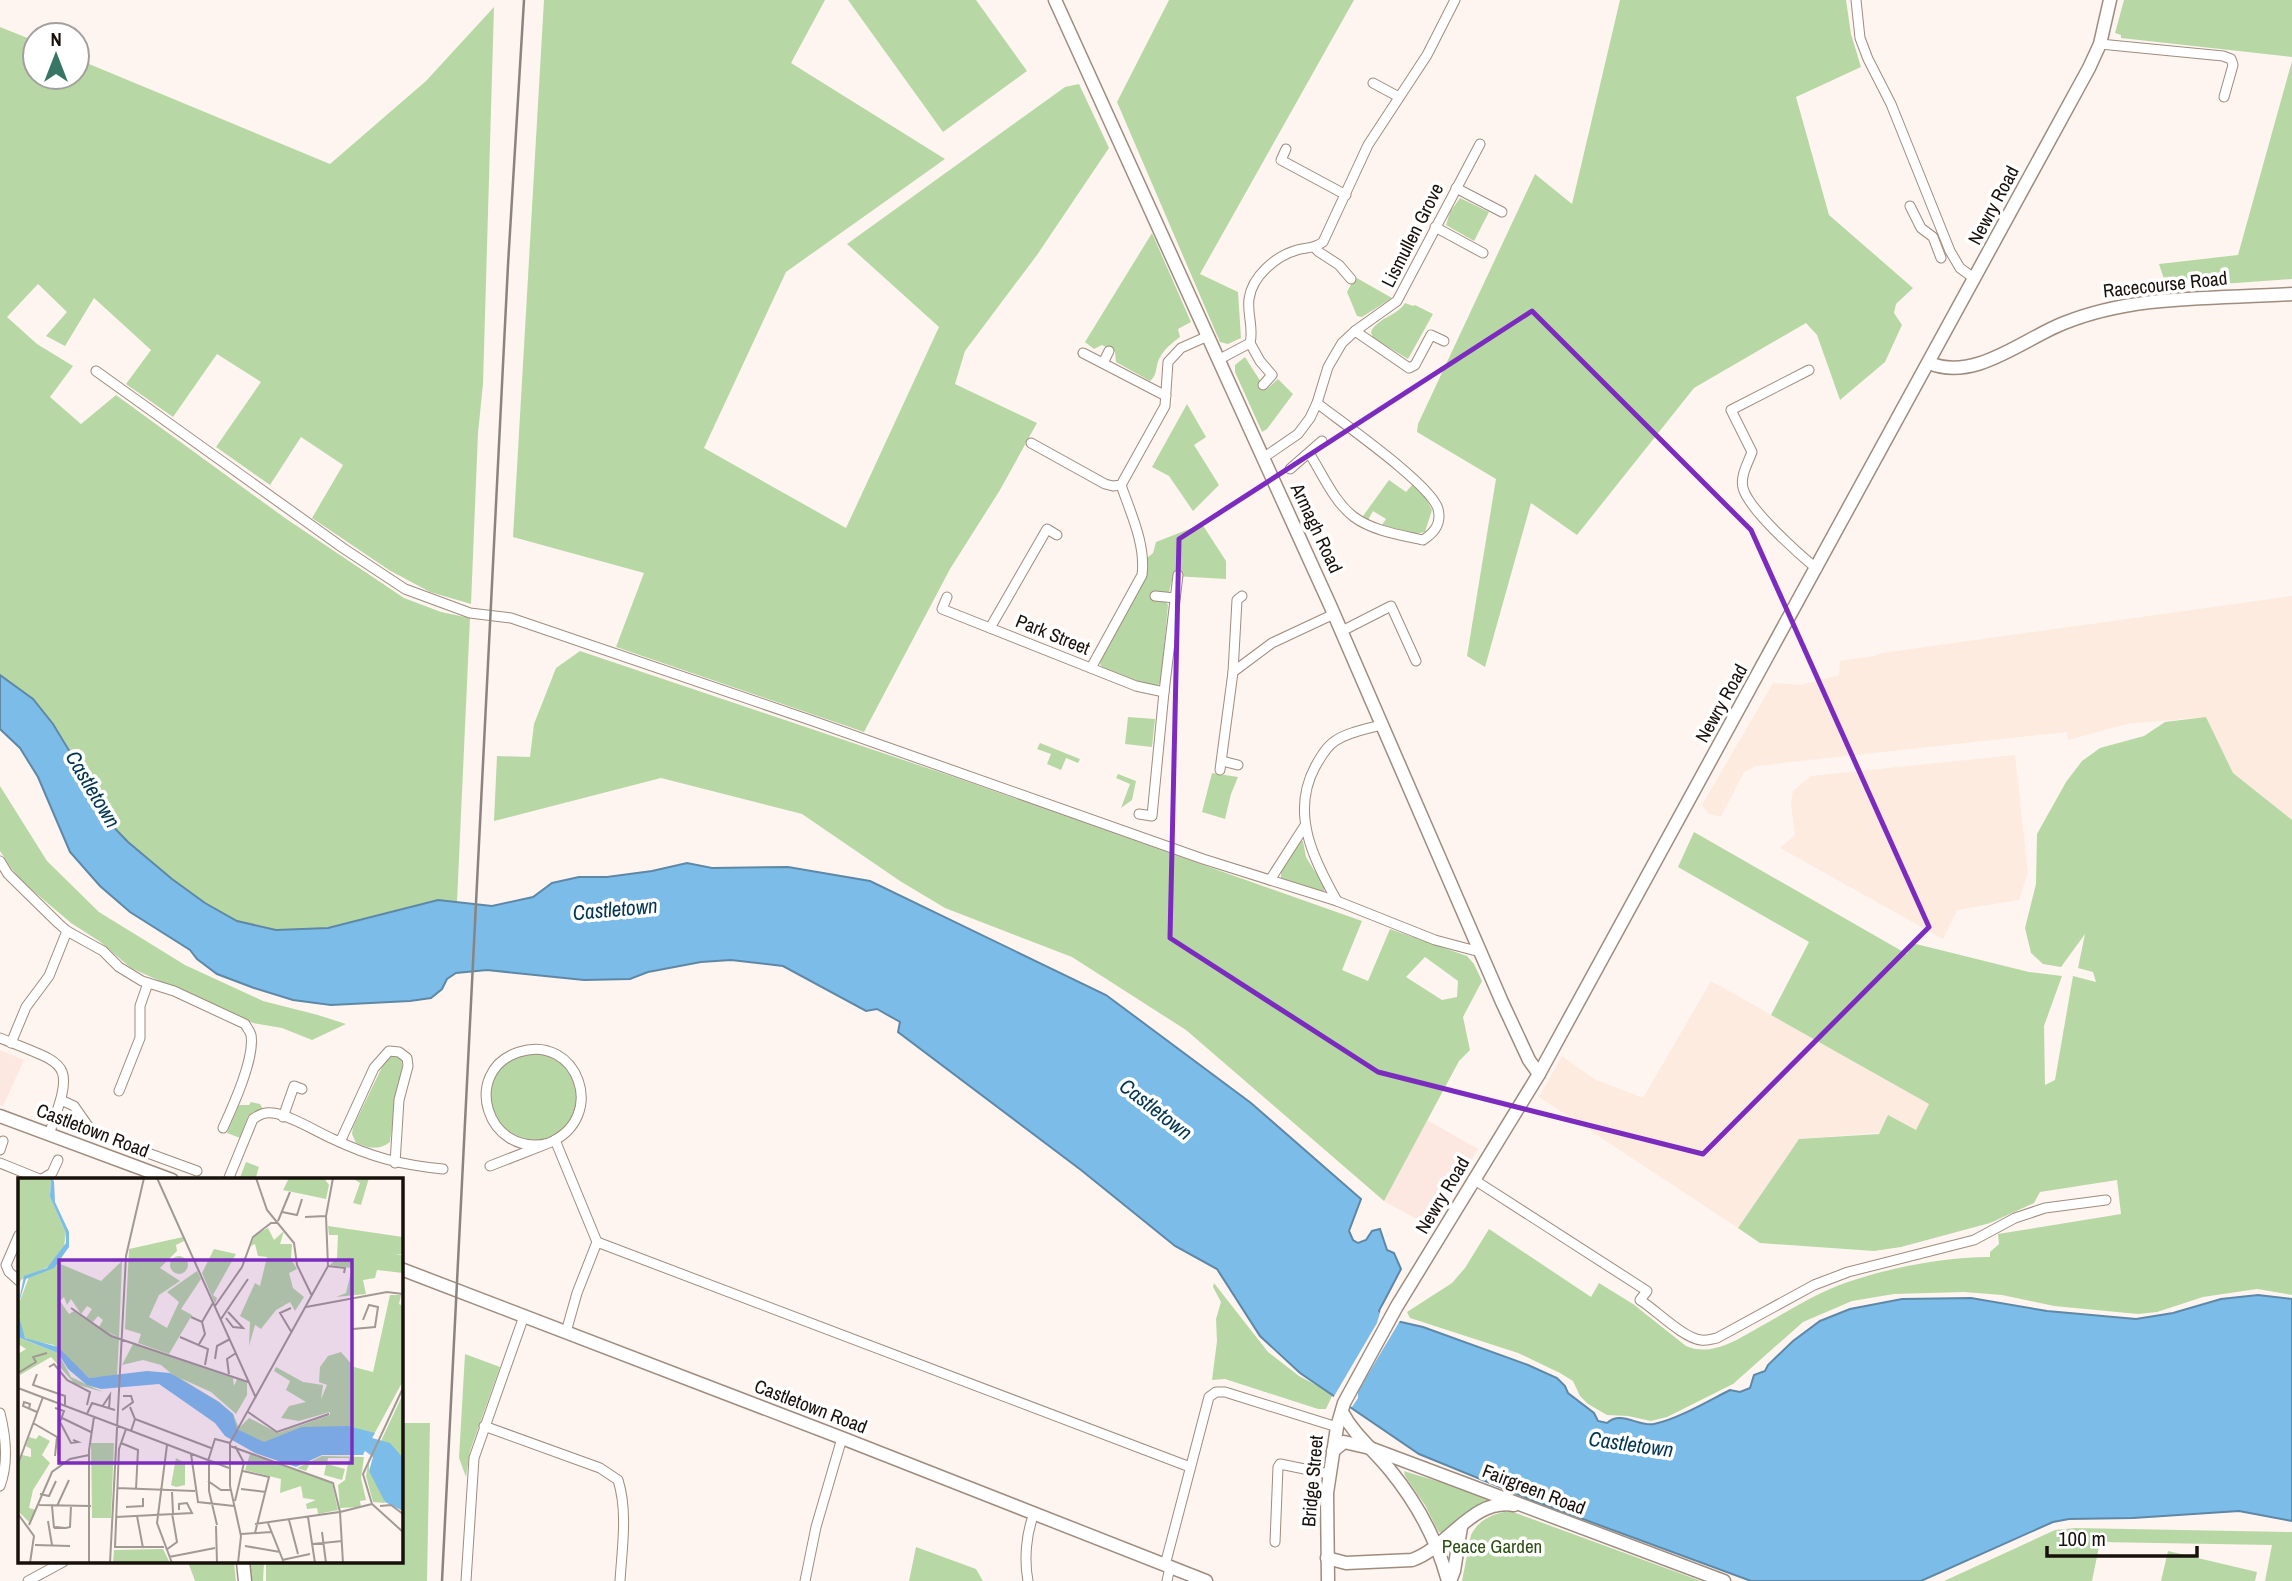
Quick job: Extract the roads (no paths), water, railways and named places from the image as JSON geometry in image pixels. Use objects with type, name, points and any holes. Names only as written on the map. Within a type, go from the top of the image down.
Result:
[{"type":"main road","name":"Armagh Road","points":[[1055,0],[1342,631],[1480,952],[1529,1060],[1539,1074]]},
{"type":"main road","name":"Newry Road","points":[[1337,1427],[1343,1407],[1396,1306],[1539,1074],[1975,279],[2089,68],[2100,44],[2110,0]]},
{"type":"main road","name":"Racecourse Road","points":[[1929,363],[1945,368],[1976,364],[2060,324],[2097,310],[2208,297],[2292,294]]},
{"type":"main road","name":"Castletown Road","points":[[0,1116],[167,1178]]},
{"type":"main road","name":"Castletown Road","points":[[402,1269],[1206,1581]]},
{"type":"main road","points":[[1343,1407],[1353,1430],[1390,1469],[1423,1517],[1449,1581]]},
{"type":"main road","name":"Bridge Street","points":[[1328,1581],[1325,1511],[1337,1427]]},
{"type":"main road","name":"Fairgreen Road","points":[[1333,1451],[1344,1442],[1370,1448],[1724,1581]]},
{"type":"main road","points":[[1327,1558],[1346,1563],[1403,1562],[1421,1557],[1461,1527],[1472,1515],[1487,1508],[1508,1504],[1529,1508]]},
{"type":"main road","points":[[1449,1581],[1456,1563],[1461,1527]]},
{"type":"street","points":[[1263,385],[1272,376],[1250,343],[1252,335],[1249,299],[1256,280],[1277,259],[1297,250],[1315,248],[1323,242],[1368,145],[1427,55],[1454,0]]},
{"type":"street","points":[[1856,0],[1860,38],[1868,59],[1891,104],[1950,251],[1960,268],[1975,279]]},
{"type":"street","points":[[2100,44],[2133,45],[2231,59],[2233,65],[2224,97]]},
{"type":"street","points":[[1373,83],[1399,97]]},
{"type":"street","name":"Lismullen Grove","points":[[1264,458],[1298,435],[1317,403],[1328,367],[1342,343],[1397,301],[1480,144]]},
{"type":"street","points":[[1286,149],[1281,160],[1346,195]]},
{"type":"street","points":[[1456,188],[1502,212]]},
{"type":"street","points":[[1910,206],[1921,228],[1933,237],[1941,258]]},
{"type":"street","points":[[1916,220],[1935,213]]},
{"type":"street","points":[[1435,227],[1483,253]]},
{"type":"street","points":[[1315,248],[1339,265],[1351,279]]},
{"type":"street","points":[[1355,331],[1409,368],[1415,365],[1431,334],[1444,341]]},
{"type":"street","points":[[1091,668],[1142,575],[1144,563],[1139,537],[1121,485],[1166,406],[1168,362],[1181,348],[1208,336]]},
{"type":"street","points":[[1218,360],[1250,343]]},
{"type":"street","points":[[1103,363],[1109,351]]},
{"type":"street","points":[[1083,353],[1166,396]]},
{"type":"street","points":[[1809,370],[1731,410],[1752,452],[1742,475],[1743,489],[1751,503],[1793,550],[1817,569]]},
{"type":"street","points":[[96,371],[405,589],[470,613],[511,618],[853,734],[1203,859],[1337,901],[1435,940],[1480,952]]},
{"type":"street","points":[[1309,453],[1338,498],[1357,519],[1392,533],[1423,540],[1435,532],[1439,520],[1438,509],[1424,486],[1317,403]]},
{"type":"street","points":[[1290,469],[1322,441]]},
{"type":"street","points":[[1031,443],[1105,484],[1121,485]]},
{"type":"street","points":[[990,628],[1046,529],[1057,535]]},
{"type":"street","points":[[1139,814],[1152,816],[1178,575]]},
{"type":"street","points":[[1155,596],[1175,598]]},
{"type":"street","points":[[1238,765],[1221,766],[1233,672],[1237,600],[1242,596]]},
{"type":"street","name":"Park Street","points":[[947,597],[942,609],[1136,686],[1164,692]]},
{"type":"street","points":[[1342,631],[1391,606],[1416,661]]},
{"type":"street","points":[[1233,672],[1272,643],[1334,614]]},
{"type":"street","points":[[1337,901],[1316,863],[1304,827],[1305,804],[1312,774],[1334,741],[1381,725]]},
{"type":"street","points":[[1270,880],[1304,827]]},
{"type":"street","points":[[1,865],[67,931],[103,951],[120,967],[148,983],[174,991],[245,1024],[251,1035],[248,1059],[240,1090],[223,1128]]},
{"type":"street","points":[[12,1043],[26,1007],[49,976],[67,931]]},
{"type":"street","points":[[119,1091],[140,1038],[140,1006],[148,983]]},
{"type":"street","points":[[0,1038],[49,1058],[61,1067],[65,1079],[49,1134]]},
{"type":"street","points":[[491,1166],[552,1142],[570,1129],[579,1114],[581,1089],[574,1070],[561,1058],[538,1050],[522,1051],[505,1059],[493,1072],[486,1100],[490,1117],[498,1129],[511,1140],[527,1145],[552,1142]]},
{"type":"street","points":[[340,1142],[374,1068],[389,1051],[400,1052],[407,1058],[408,1066],[400,1100],[395,1163]]},
{"type":"street","points":[[284,1116],[294,1086],[302,1089]]},
{"type":"street","points":[[61,1100],[74,1106],[93,1133],[197,1171]]},
{"type":"street","points":[[229,1178],[253,1119],[261,1113],[284,1116],[340,1142],[395,1163],[443,1169]]},
{"type":"street","points":[[552,1142],[597,1242],[1190,1466]]},
{"type":"street","points":[[45,1178],[52,1173],[58,1160]]},
{"type":"street","points":[[0,1163],[37,1178]]},
{"type":"street","points":[[1473,1179],[1647,1291],[1640,1300],[1686,1334],[1706,1341],[1717,1338],[1814,1285],[1848,1272],[1975,1240],[2015,1218],[2045,1208],[2106,1200]]},
{"type":"street","points":[[18,1237],[6,1265],[18,1281]]},
{"type":"street","points":[[566,1332],[577,1293],[597,1242]]},
{"type":"street","points":[[466,1581],[473,1465],[484,1426],[524,1315]]},
{"type":"street","points":[[1167,1581],[1167,1566],[1209,1397],[1216,1392],[1225,1392],[1337,1427]]},
{"type":"street","points":[[0,1413],[5,1432],[6,1456],[0,1486]]},
{"type":"street","points":[[484,1426],[600,1468],[618,1480],[622,1492],[623,1519],[620,1581]]},
{"type":"street","points":[[806,1581],[816,1527],[842,1438]]},
{"type":"street","points":[[1275,1542],[1280,1464],[1329,1474]]},
{"type":"street","points":[[1027,1581],[1025,1570],[1034,1514]]},
{"type":"street","points":[[28,1581],[59,1564]]},
{"type":"water","name":"Castletown","points":[[0,675],[33,699],[53,724],[78,765],[82,783],[100,813],[128,842],[172,879],[205,903],[237,921],[276,930],[328,928],[438,900],[492,906],[533,897],[552,883],[579,877],[607,877],[687,863],[712,868],[788,867],[870,881],[1106,995],[1251,1103],[1361,1199],[1349,1231],[1353,1240],[1358,1243],[1366,1240],[1372,1231],[1380,1229],[1387,1250],[1394,1253],[1401,1269],[1379,1311],[1388,1319],[1423,1327],[1557,1378],[1568,1393],[1594,1413],[1598,1421],[1607,1423],[1612,1419],[1624,1418],[1654,1424],[1683,1414],[1730,1390],[1740,1392],[1750,1388],[1754,1375],[1765,1371],[1793,1341],[1820,1321],[1850,1309],[1902,1299],[1971,1298],[2047,1311],[2136,1319],[2173,1313],[2221,1299],[2258,1295],[2292,1299],[2292,1521],[2239,1511],[2069,1519],[2053,1522],[1921,1581],[1751,1581],[1534,1501],[1419,1454],[1300,1373],[1260,1336],[1217,1269],[1175,1246],[1081,1170],[898,1032],[900,1022],[877,1009],[866,1011],[783,966],[731,960],[701,962],[648,972],[630,979],[584,980],[487,970],[456,973],[447,979],[442,989],[431,998],[331,1005],[293,1000],[217,974],[190,950],[130,912],[100,886],[70,852],[38,777],[20,748],[0,729]]},
{"type":"railway","points":[[442,1581],[508,265],[524,0]]},
{"type":"park label","name":"Peace Garden","points":[[1492,1546]]}]
